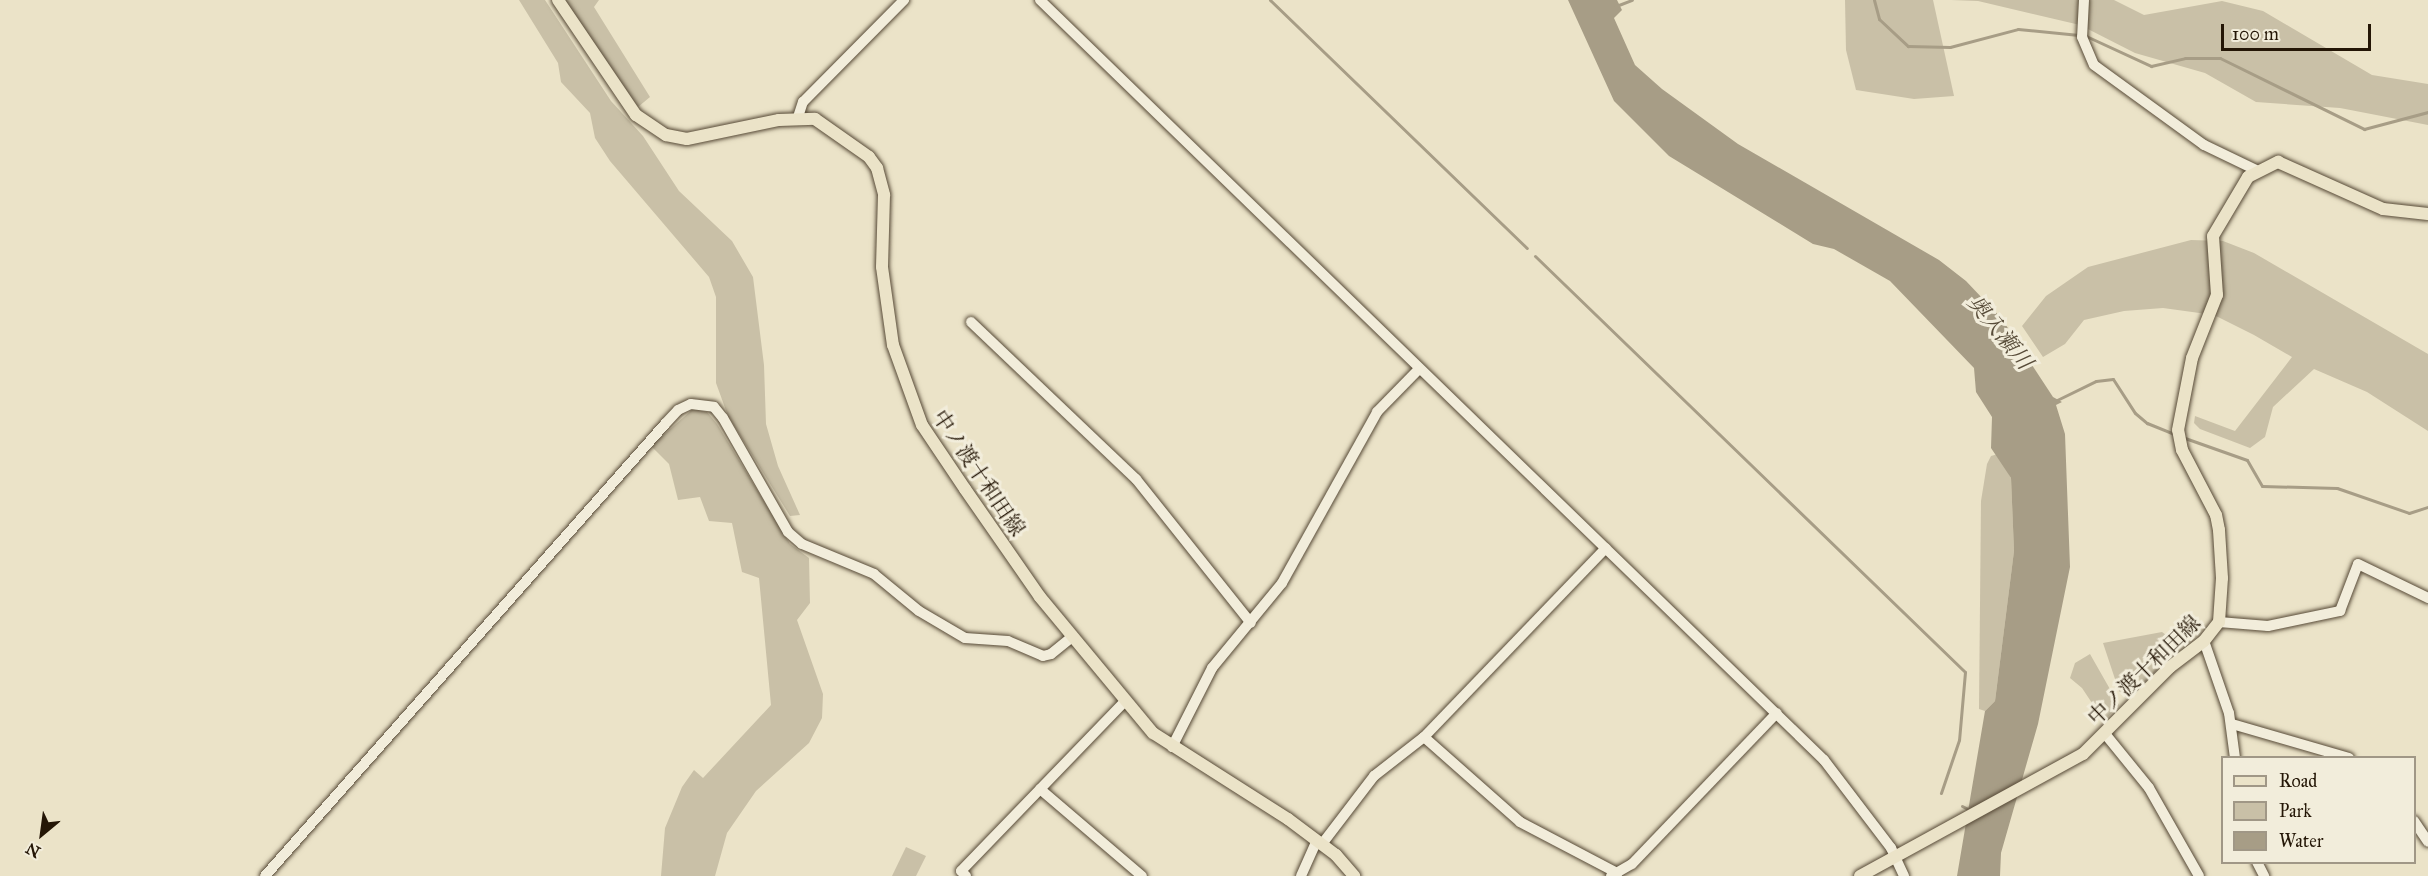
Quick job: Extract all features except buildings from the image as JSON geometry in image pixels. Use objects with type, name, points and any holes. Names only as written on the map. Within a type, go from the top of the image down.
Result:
[{"type":"main road","name":"中ノ渡十和田線","points":[[558,0],[636,115],[666,135],[687,139],[798,117],[822,122],[852,142],[877,168],[884,195],[885,308],[914,407],[965,489],[1072,637],[1124,703],[1152,733],[1319,842],[1354,876]]},
{"type":"main road","points":[[2256,170],[2278,162],[2383,209],[2428,214]]},
{"type":"main road","name":"中ノ渡十和田線","points":[[1860,876],[2047,775],[2106,735],[2170,667],[2204,641],[2219,622],[2222,578],[2216,515],[2180,443],[2178,430],[2192,358],[2217,295],[2212,236],[2240,189],[2256,170]]},
{"type":"street","points":[[798,117],[803,102],[904,0]]},
{"type":"street","points":[[1040,0],[1824,760],[1896,856],[1904,876]]},
{"type":"street","points":[[2084,0],[2082,37],[2089,57],[2101,71],[2204,145],[2256,170]]},
{"type":"street","points":[[971,322],[1136,479],[1251,622]]},
{"type":"street","points":[[1172,747],[1212,668],[1282,583],[1377,411],[1419,369]]},
{"type":"street","points":[[265,876],[657,433],[678,410],[691,404],[714,407],[723,418],[788,532],[802,544],[874,574],[919,611],[965,638],[1008,641],[1043,656],[1072,637]]},
{"type":"street","points":[[1301,876],[1319,842],[1374,776],[1424,737],[1606,548]]},
{"type":"street","points":[[2219,622],[2268,626],[2340,611],[2358,564],[2428,598]]},
{"type":"street","points":[[2204,641],[2232,724],[2235,756]]},
{"type":"street","points":[[966,876],[961,871],[1124,703]]},
{"type":"street","points":[[1424,737],[1520,822],[1614,874],[1632,864],[1777,713]]},
{"type":"street","points":[[2232,724],[2342,756]]},
{"type":"street","points":[[2106,735],[2149,788],[2199,876]]},
{"type":"street","points":[[1040,789],[1142,876]]},
{"type":"street","points":[[2416,823],[2428,842]]},
{"type":"green space","points":[[519,0],[545,0],[611,101],[643,136],[679,191],[732,241],[753,277],[764,365],[766,424],[778,466],[800,515],[790,516],[728,416],[716,383],[716,297],[709,277],[610,161],[595,138],[590,113],[561,82],[558,63]]},
{"type":"green space","points":[[565,0],[599,0],[594,7],[650,97],[638,107]]},
{"type":"green space","points":[[1845,0],[1933,0],[1954,96],[1914,99],[1856,90],[1846,50]]},
{"type":"green space","points":[[1951,0],[2114,0],[2144,15],[2222,1],[2263,11],[2372,75],[2428,84],[2428,125],[2340,108],[2256,102],[2205,73],[2135,53],[2080,25],[1978,1]]},
{"type":"green space","points":[[2191,240],[2223,241],[2254,253],[2428,354],[2428,431],[2367,392],[2314,369],[2273,407],[2265,437],[2250,448],[2200,429],[2194,423],[2195,416],[2235,431],[2292,357],[2254,335],[2214,315],[2163,308],[2124,311],[2084,320],[2065,344],[2043,357],[2022,326],[2046,296],[2088,267]]},
{"type":"green space","points":[[693,409],[707,412],[717,424],[790,544],[809,558],[810,603],[797,620],[823,694],[822,718],[809,743],[756,791],[727,833],[715,876],[661,876],[665,828],[682,787],[694,770],[703,778],[771,705],[759,578],[742,572],[732,523],[709,521],[700,497],[678,500],[669,464],[651,446]]},
{"type":"green space","points":[[1998,454],[2011,478],[2014,551],[1995,701],[1985,711],[1979,709],[1981,501],[1987,464],[1991,456]]},
{"type":"green space","points":[[2162,632],[2181,646],[2128,699],[2119,691],[2103,643]]},
{"type":"green space","points":[[2090,654],[2119,705],[2104,721],[2082,688],[2070,678],[2075,663]]},
{"type":"green space","points":[[906,847],[926,856],[916,876],[892,876]]},
{"type":"water","name":"奥入瀬川","points":[[1568,0],[1617,0],[1622,10],[1614,18],[1635,65],[1662,89],[1738,144],[1939,260],[1966,281],[2002,319],[2053,397],[2062,402],[2056,405],[2065,434],[2070,567],[2038,724],[2001,853],[2000,876],[1957,876],[1985,711],[1995,701],[2014,551],[2011,478],[1991,448],[1992,417],[1976,392],[1974,368],[1890,281],[1834,249],[1813,244],[1669,156],[1614,101]]},
{"type":"waterway","points":[[1270,0],[1527,248]]},
{"type":"waterway","points":[[1616,6],[1632,0]]},
{"type":"waterway","points":[[1874,0],[1879,19],[1908,46],[1950,47],[2018,29],[2079,35]]},
{"type":"waterway","points":[[2086,36],[2151,66],[2185,58],[2220,58],[2364,129],[2428,112]]},
{"type":"waterway","points":[[1535,256],[1965,672],[1959,740],[1941,793]]},
{"type":"waterway","points":[[2057,400],[2096,381],[2113,379],[2135,413],[2147,423],[2176,435]]},
{"type":"waterway","points":[[2182,437],[2247,460],[2262,486],[2337,488],[2409,513],[2428,507]]},
{"type":"waterway","points":[[1962,806],[1970,810]]}]
